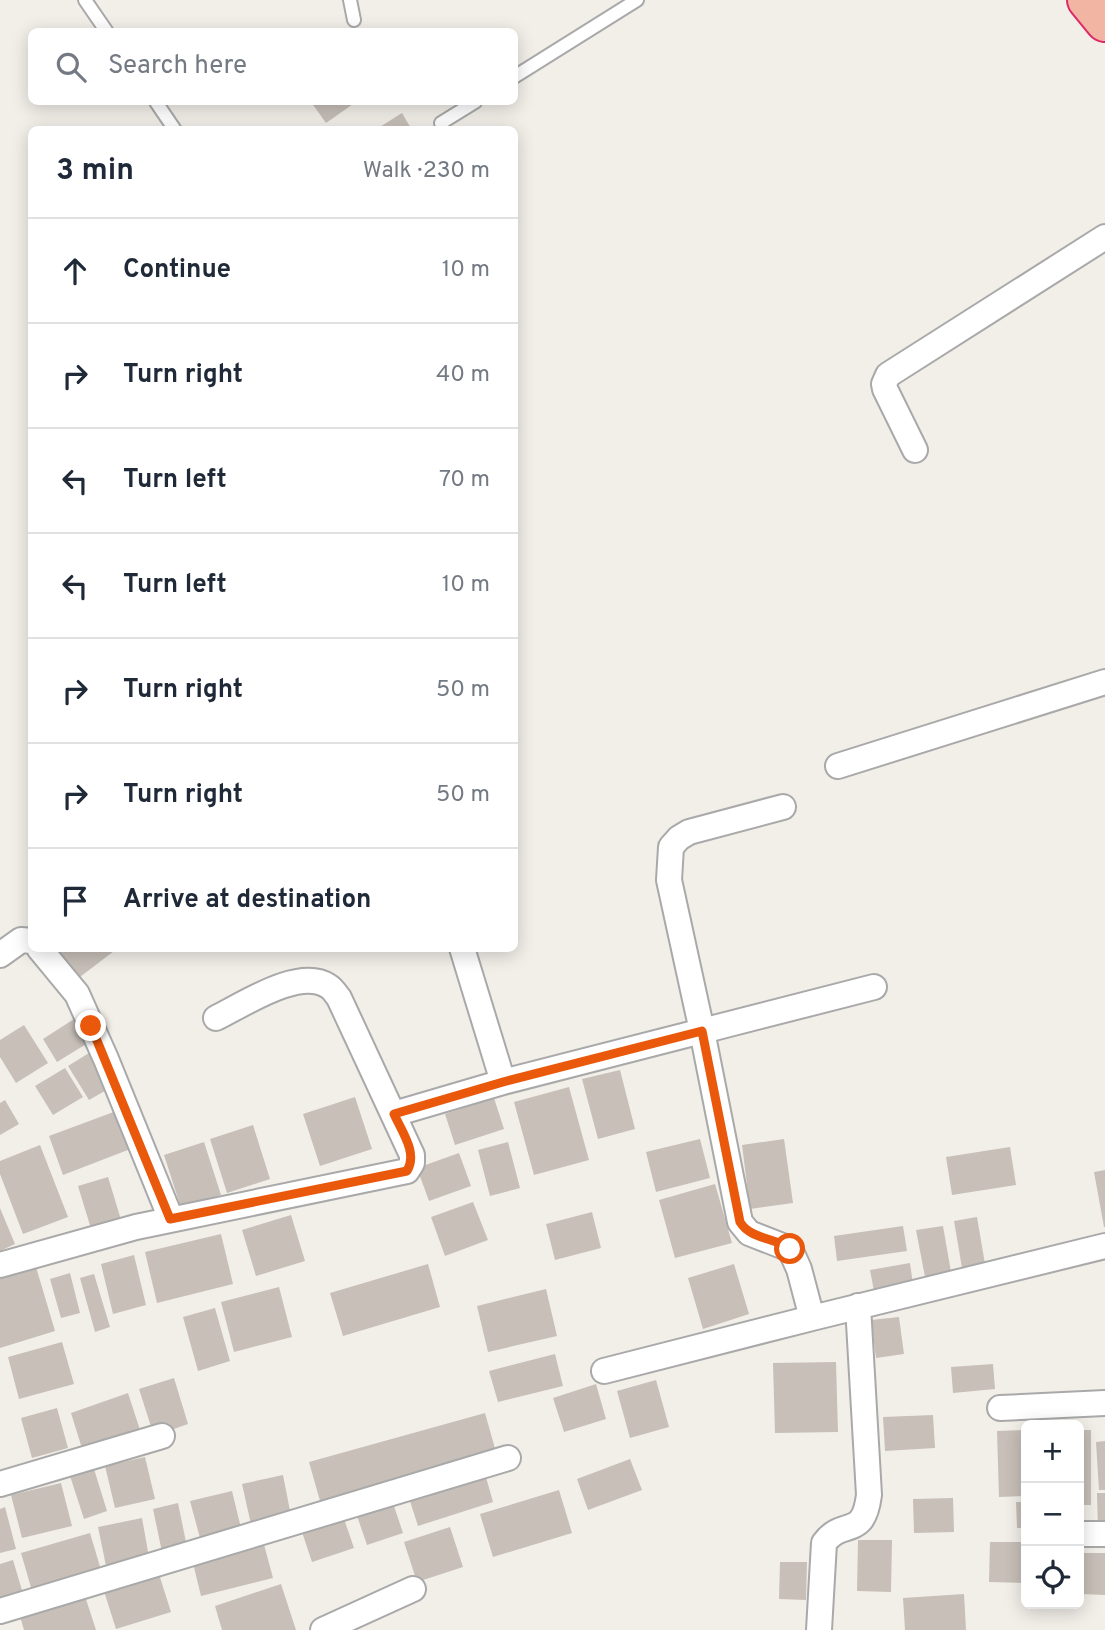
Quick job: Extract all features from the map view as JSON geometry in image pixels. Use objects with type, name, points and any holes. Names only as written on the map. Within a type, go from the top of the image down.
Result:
[{"type":"highway","points":[[1087,0],[1105,22]]},
{"type":"street","points":[[915,450],[885,389],[888,375],[1105,237]]},
{"type":"street","points":[[838,766],[1105,682]]},
{"type":"street","points":[[783,807],[688,832],[671,847],[669,880],[740,1222],[749,1233],[790,1249],[799,1269],[812,1318]]},
{"type":"street","points":[[0,955],[21,940],[28,941]]},
{"type":"street","points":[[43,952],[78,994],[170,1219]]},
{"type":"street","points":[[463,952],[503,1082]]},
{"type":"street","points":[[0,1265],[170,1219],[407,1171],[412,1163],[412,1155],[339,998],[329,986],[314,981],[282,985],[216,1018]]},
{"type":"street","points":[[394,1114],[503,1082],[874,987]]},
{"type":"street","points":[[604,1371],[1105,1246]]},
{"type":"street","points":[[819,1630],[824,1543],[835,1534],[859,1523],[866,1515],[869,1495],[858,1306]]},
{"type":"street","points":[[1000,1408],[1105,1403]]},
{"type":"street","points":[[0,1484],[162,1436]]},
{"type":"street","points":[[0,1611],[508,1458]]},
{"type":"street","points":[[1084,1534],[1105,1534]]},
{"type":"street","points":[[323,1630],[413,1589]]},
{"type":"lane","points":[[85,0],[104,28]]},
{"type":"lane","points":[[350,0],[354,20]]},
{"type":"lane","points":[[518,74],[637,0]]},
{"type":"lane","points":[[158,105],[172,126]]},
{"type":"lane","points":[[441,123],[470,105]]},
{"type":"building","points":[[313,105],[352,105],[326,123]]},
{"type":"building","points":[[402,113],[410,126],[381,126]]},
{"type":"building","points":[[57,952],[113,952],[76,980]]},
{"type":"building","points":[[74,1019],[88,1043],[57,1062],[43,1039]]},
{"type":"building","points":[[24,1025],[48,1063],[16,1083],[0,1057],[0,1040]]},
{"type":"building","points":[[89,1053],[110,1088],[89,1100],[68,1066]]},
{"type":"building","points":[[65,1068],[83,1097],[53,1115],[35,1086]]},
{"type":"building","points":[[620,1070],[635,1129],[598,1139],[582,1079]]},
{"type":"building","points":[[569,1087],[589,1160],[534,1175],[514,1102]]},
{"type":"building","points":[[355,1097],[372,1149],[320,1166],[303,1114]]},
{"type":"building","points":[[494,1098],[504,1129],[455,1145],[445,1114]]},
{"type":"building","points":[[5,1100],[19,1124],[0,1135],[0,1103]]},
{"type":"building","points":[[119,1110],[133,1148],[63,1175],[49,1136]]},
{"type":"building","points":[[253,1125],[270,1179],[227,1193],[210,1139]]},
{"type":"building","points":[[700,1139],[710,1178],[656,1192],[646,1152]]},
{"type":"building","points":[[784,1139],[793,1203],[750,1209],[742,1145]]},
{"type":"building","points":[[204,1142],[221,1195],[181,1208],[164,1155]]},
{"type":"building","points":[[508,1142],[520,1188],[490,1196],[478,1150]]},
{"type":"building","points":[[40,1145],[68,1217],[23,1234],[0,1174],[0,1161]]},
{"type":"building","points":[[1010,1147],[1016,1185],[952,1195],[946,1157]]},
{"type":"building","points":[[459,1153],[471,1186],[429,1201],[417,1168]]},
{"type":"building","points":[[1105,1170],[1105,1227],[1104,1227],[1094,1172]]},
{"type":"building","points":[[108,1177],[122,1223],[92,1232],[78,1186]]},
{"type":"building","points":[[715,1184],[732,1243],[675,1258],[659,1200]]},
{"type":"building","points":[[473,1202],[488,1240],[445,1256],[431,1217]]},
{"type":"building","points":[[0,1208],[15,1244],[0,1251]]},
{"type":"building","points":[[592,1212],[601,1248],[555,1260],[546,1224]]},
{"type":"building","points":[[291,1215],[305,1261],[256,1276],[242,1230]]},
{"type":"building","points":[[977,1217],[985,1264],[962,1268],[954,1221]]},
{"type":"building","points":[[903,1226],[907,1251],[837,1261],[834,1236]]},
{"type":"building","points":[[943,1226],[951,1272],[925,1277],[916,1230]]},
{"type":"building","points":[[221,1234],[233,1284],[157,1303],[145,1252]]},
{"type":"building","points":[[134,1255],[146,1305],[113,1314],[101,1264]]},
{"type":"building","points":[[910,1263],[913,1284],[874,1291],[870,1270]]},
{"type":"building","points":[[428,1264],[440,1307],[343,1336],[330,1293]]},
{"type":"building","points":[[734,1264],[749,1314],[703,1329],[688,1278]]},
{"type":"building","points":[[36,1267],[55,1331],[0,1348],[0,1278]]},
{"type":"building","points":[[70,1273],[80,1313],[61,1318],[50,1279]]},
{"type":"building","points":[[94,1274],[110,1327],[95,1332],[80,1278]]},
{"type":"building","points":[[279,1287],[292,1337],[234,1352],[221,1302]]},
{"type":"building","points":[[546,1289],[557,1336],[488,1352],[477,1306]]},
{"type":"building","points":[[215,1308],[230,1361],[198,1371],[183,1317]]},
{"type":"building","points":[[899,1317],[904,1354],[876,1358],[871,1320]]},
{"type":"building","points":[[62,1342],[74,1384],[19,1399],[8,1357]]},
{"type":"building","points":[[555,1354],[563,1386],[498,1402],[489,1371]]},
{"type":"building","points":[[836,1362],[838,1432],[775,1433],[773,1363]]},
{"type":"building","points":[[993,1364],[995,1389],[953,1393],[951,1367]]},
{"type":"building","points":[[174,1378],[188,1424],[154,1436],[139,1389]]},
{"type":"building","points":[[656,1380],[669,1427],[630,1438],[617,1391]]},
{"type":"building","points":[[596,1384],[606,1419],[564,1432],[553,1398]]},
{"type":"building","points":[[128,1393],[142,1436],[84,1455],[71,1413]]},
{"type":"building","points":[[57,1408],[68,1448],[32,1458],[21,1418]]},
{"type":"building","points":[[485,1413],[498,1459],[322,1508],[309,1462]]},
{"type":"building","points":[[933,1415],[935,1448],[885,1451],[883,1417]]},
{"type":"building","points":[[1021,1430],[1021,1496],[999,1497],[997,1431]]},
{"type":"building","points":[[1084,1430],[1091,1430],[1091,1505],[1084,1505]]},
{"type":"building","points":[[1105,1441],[1105,1490],[1099,1490],[1096,1442]]},
{"type":"building","points":[[145,1457],[155,1499],[115,1508],[105,1466]]},
{"type":"building","points":[[630,1459],[642,1490],[588,1510],[577,1479]]},
{"type":"building","points":[[94,1469],[107,1511],[84,1519],[70,1476]]},
{"type":"building","points":[[484,1470],[493,1502],[418,1526],[408,1495]]},
{"type":"building","points":[[283,1475],[292,1521],[252,1529],[242,1484]]},
{"type":"building","points":[[61,1483],[72,1526],[22,1538],[11,1495]]},
{"type":"building","points":[[559,1490],[572,1533],[493,1557],[480,1514]]},
{"type":"building","points":[[232,1491],[241,1528],[200,1538],[190,1501]]},
{"type":"building","points":[[1097,1493],[1105,1493],[1105,1529],[1098,1529]]},
{"type":"building","points":[[953,1498],[954,1532],[914,1533],[913,1499]]},
{"type":"building","points":[[392,1500],[403,1533],[367,1545],[356,1513]]},
{"type":"building","points":[[1016,1502],[1021,1502],[1021,1528],[1017,1528]]},
{"type":"building","points":[[178,1503],[187,1547],[162,1552],[153,1509]]},
{"type":"building","points":[[5,1507],[16,1549],[0,1553],[0,1509]]},
{"type":"building","points":[[342,1513],[354,1548],[312,1562],[300,1526]]},
{"type":"building","points":[[142,1518],[149,1557],[106,1566],[98,1527]]},
{"type":"building","points":[[450,1527],[463,1567],[417,1582],[404,1542]]},
{"type":"building","points":[[90,1533],[101,1570],[32,1591],[21,1553]]},
{"type":"building","points":[[262,1537],[273,1578],[201,1596],[191,1555]]},
{"type":"building","points":[[858,1540],[892,1540],[891,1592],[857,1591]]},
{"type":"building","points":[[990,1542],[1021,1542],[1021,1583],[989,1582]]},
{"type":"building","points":[[1084,1553],[1105,1553],[1105,1595],[1084,1594]]},
{"type":"building","points":[[13,1560],[24,1597],[0,1604],[0,1564]]},
{"type":"building","points":[[780,1562],[807,1562],[806,1600],[779,1599]]},
{"type":"building","points":[[158,1571],[171,1612],[116,1629],[103,1588]]},
{"type":"building","points":[[281,1584],[296,1630],[222,1630],[215,1606]]},
{"type":"building","points":[[84,1593],[96,1630],[24,1630],[19,1613]]},
{"type":"building","points":[[964,1594],[966,1630],[905,1630],[903,1598]]},
{"type":"route","points":[[91,1026],[170,1219],[407,1171],[412,1163],[412,1155],[394,1114],[503,1082],[702,1031],[740,1222],[749,1233],[790,1249]]}]
